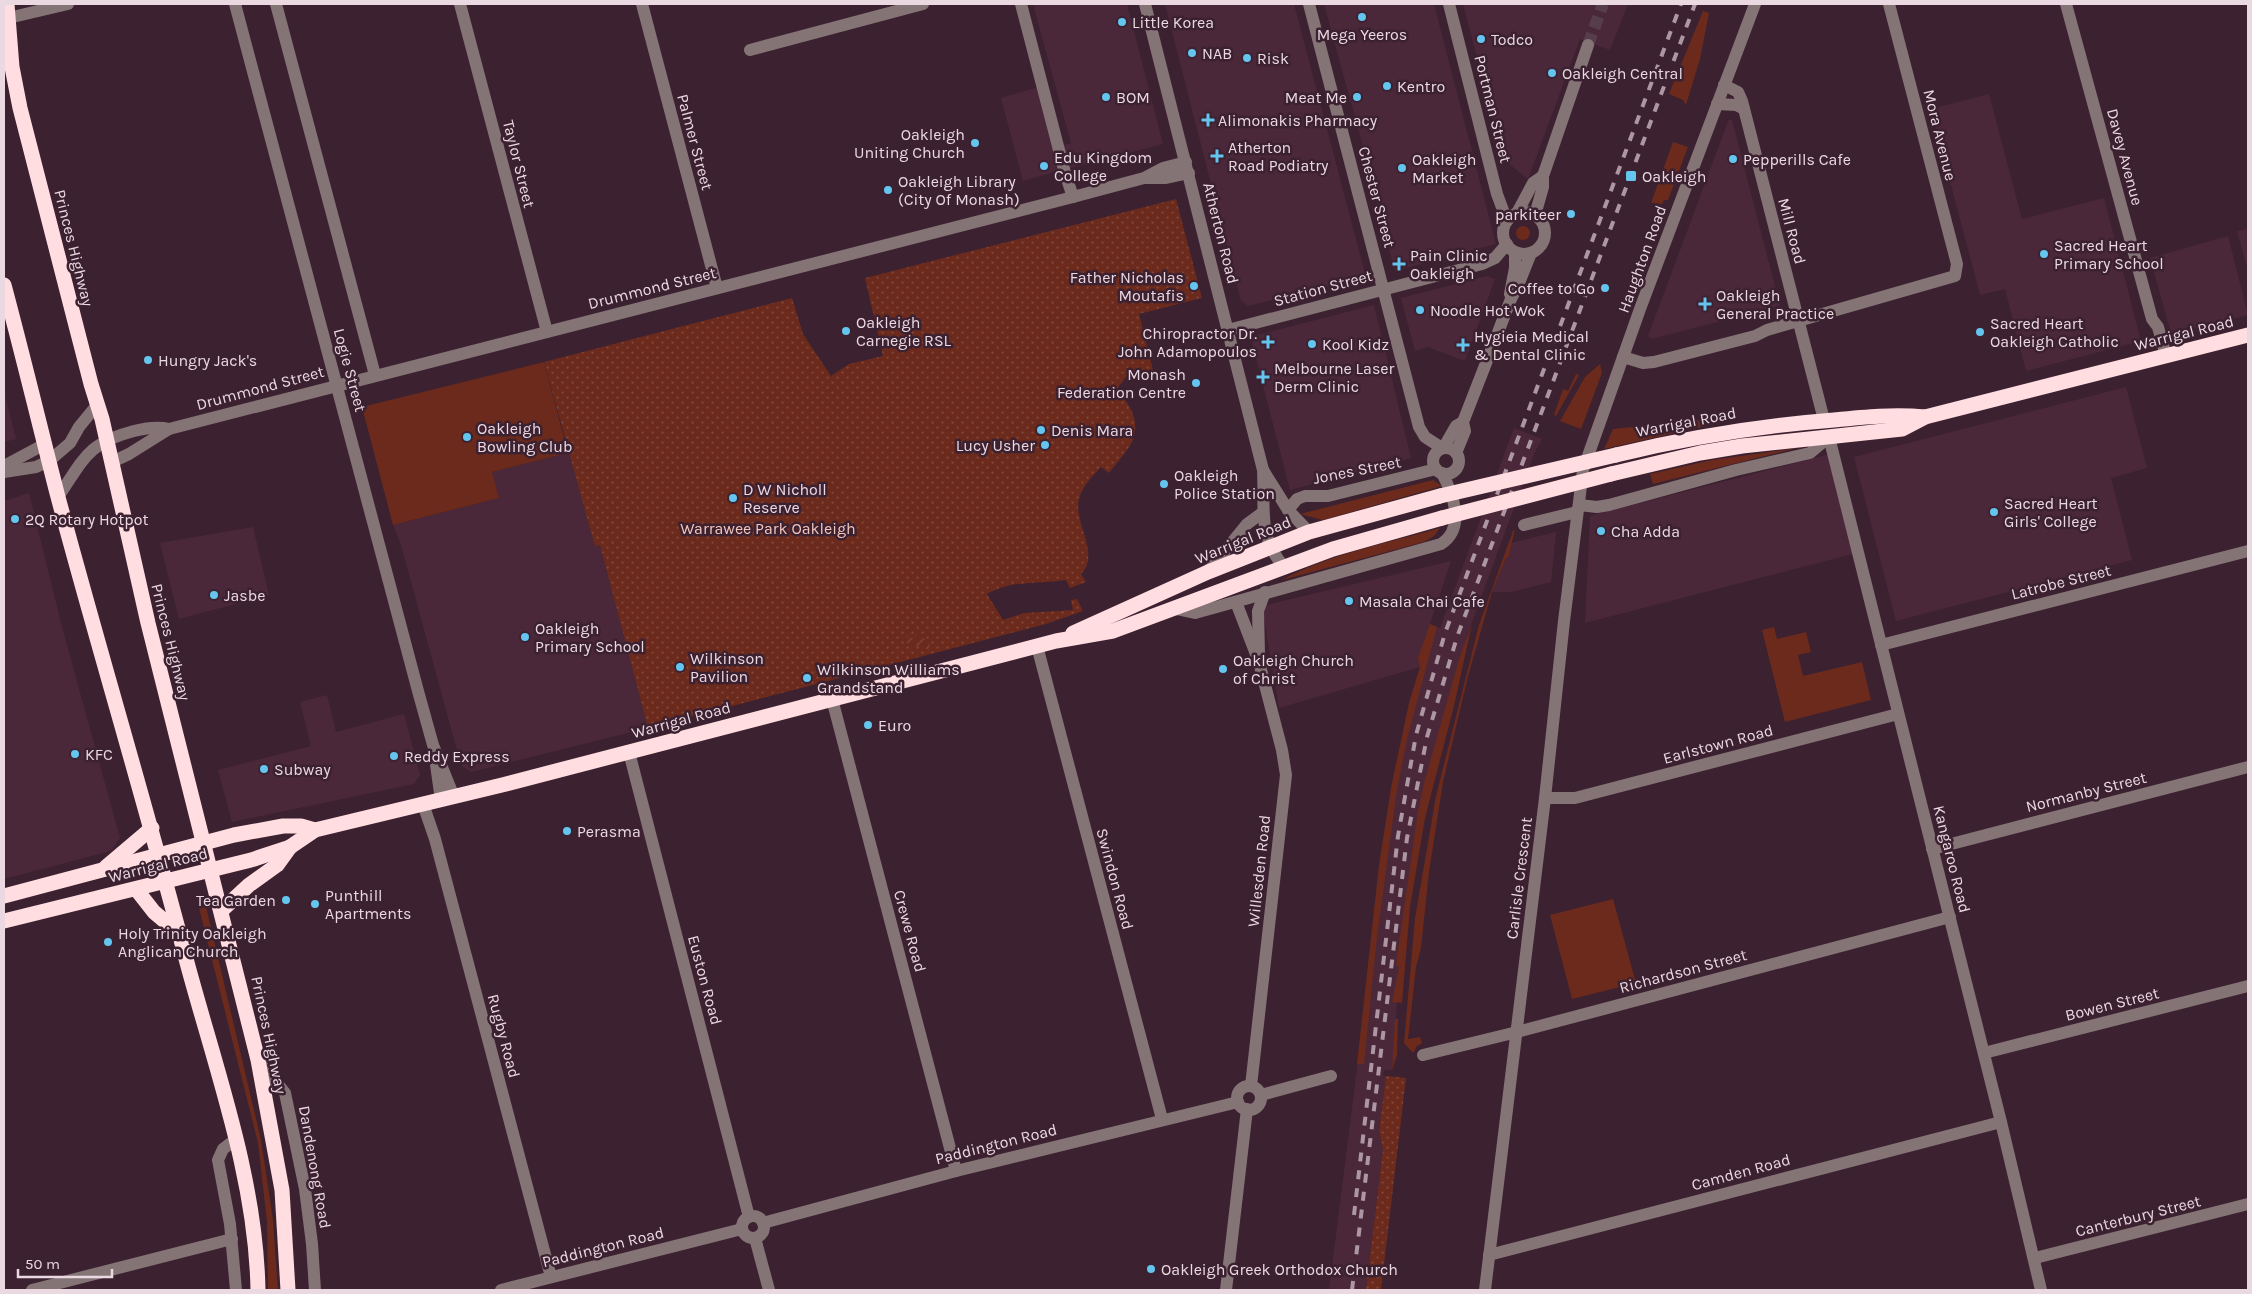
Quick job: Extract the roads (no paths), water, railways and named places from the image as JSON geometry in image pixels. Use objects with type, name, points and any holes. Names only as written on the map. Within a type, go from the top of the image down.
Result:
[{"type":"highway","name":"Princes Highway","points":[[6,14],[17,92],[107,439],[148,623],[212,869],[258,1060],[282,1190],[288,1290]]},
{"type":"highway","points":[[4,285],[58,497],[152,828],[236,1138],[250,1206],[258,1290]]},
{"type":"highway","name":"Warrigal Road","points":[[4,921],[166,881],[290,847],[315,830],[629,752],[1056,641],[1113,631],[1354,542],[1442,518],[1700,453],[1742,446],[1902,429],[1925,417],[2248,334]]},
{"type":"highway","name":"Warrigal Road","points":[[1056,641],[1208,572],[1309,532],[1440,496],[1681,440],[1742,429],[1824,420],[1899,415],[1925,417]]},
{"type":"highway","name":"Warrigal Road","points":[[4,896],[204,842],[283,826],[301,826],[315,830]]},
{"type":"highway","points":[[101,871],[152,828]]},
{"type":"highway","points":[[222,910],[249,885],[277,865],[290,847]]},
{"type":"highway","points":[[136,888],[154,912],[180,934]]},
{"type":"street","points":[[6,14],[68,4]]},
{"type":"street","name":"Logie Street","points":[[235,4],[447,798]]},
{"type":"street","name":"Logie Street","points":[[276,4],[375,375]]},
{"type":"street","name":"Taylor Street","points":[[460,4],[547,332]]},
{"type":"street","name":"Palmer Street","points":[[642,4],[717,288]]},
{"type":"street","points":[[750,50],[923,4]]},
{"type":"street","points":[[1020,4],[1073,197]]},
{"type":"street","name":"Atherton Road","points":[[1145,4],[1263,470],[1262,513],[1266,536],[1275,557],[1285,568]]},
{"type":"street","name":"Chester Street","points":[[1309,4],[1419,427],[1425,437],[1447,449]]},
{"type":"street","name":"Portman Street","points":[[1449,4],[1497,194],[1512,217]]},
{"type":"street","name":"Haughton Road","points":[[1583,470],[1623,357],[1755,4]]},
{"type":"street","name":"Mora Avenue","points":[[1799,322],[1946,280],[1956,274],[1957,264],[1890,4]]},
{"type":"street","name":"Davey Avenue","points":[[2066,4],[2152,319],[2158,327],[2162,357]]},
{"type":"street","points":[[1535,216],[1543,187],[1543,176],[1588,46]]},
{"type":"street","name":"Mill Road","points":[[1724,86],[1741,96],[1824,420]]},
{"type":"street","points":[[1717,104],[1736,105],[1744,109]]},
{"type":"street","name":"Drummond Street","points":[[112,462],[129,454],[169,429],[1144,178],[1166,178],[1187,168]]},
{"type":"street","points":[[1510,299],[1510,289],[1515,268],[1511,248],[1503,233],[1533,183],[1543,176]]},
{"type":"street","points":[[1511,248],[1526,254],[1531,253],[1540,247],[1545,234],[1541,220],[1530,213],[1512,217]]},
{"type":"street","name":"Station Street","points":[[1228,330],[1482,264],[1511,248]]},
{"type":"street","points":[[1447,449],[1459,461],[1456,470],[1450,474],[1439,471],[1434,458],[1447,449],[1465,431],[1463,422],[1510,299],[1520,283],[1531,253]]},
{"type":"street","points":[[1623,357],[1643,363],[1654,362],[1755,336],[1767,330],[1799,322]]},
{"type":"street","points":[[4,472],[36,467],[50,461],[70,443],[79,427],[98,405]]},
{"type":"street","name":"Drummond Street","points":[[58,497],[89,452],[107,439],[158,427],[169,429]]},
{"type":"street","points":[[1524,525],[1578,509],[1609,505],[1736,470],[1810,453],[1829,437]]},
{"type":"street","name":"Kangaroo Road","points":[[1829,437],[2035,1258],[2041,1290]]},
{"type":"street","points":[[4,466],[46,444]]},
{"type":"street","name":"Atherton Road","points":[[1263,470],[1288,510],[1309,532]]},
{"type":"street","name":"Warrigal Road","points":[[1176,609],[1195,613],[1442,544],[1449,539],[1454,528],[1455,504],[1459,494],[1456,470]]},
{"type":"street","name":"Carlisle Crescent","points":[[1485,1290],[1583,470]]},
{"type":"street","name":"Warrigal Road","points":[[1439,471],[1450,488],[1455,504]]},
{"type":"street","name":"Jones Street","points":[[1288,510],[1297,499],[1305,496],[1328,496],[1439,471]]},
{"type":"street","points":[[1208,572],[1247,524],[1262,513]]},
{"type":"street","name":"Latrobe Street","points":[[1882,645],[2248,551]]},
{"type":"street","name":"Willesden Road","points":[[1259,662],[1258,611],[1265,592]]},
{"type":"street","name":"Willesden Road","points":[[1236,602],[1259,662],[1282,750],[1286,775],[1251,1086]]},
{"type":"street","name":"Swindon Road","points":[[1037,646],[1162,1119]]},
{"type":"street","name":"Crewe Road","points":[[832,699],[956,1171]]},
{"type":"street","name":"Earlstown Road","points":[[1545,798],[1575,798],[1898,714]]},
{"type":"street","name":"Euston Road","points":[[629,752],[750,1217]]},
{"type":"street","name":"Normanby Street","points":[[1932,848],[2248,767]]},
{"type":"street","name":"Rugby Road","points":[[424,804],[435,839],[551,1277]]},
{"type":"street","name":"Richardson Street","points":[[1423,1055],[1517,1032],[1950,917]]},
{"type":"street","name":"Bowen Street","points":[[1984,1053],[2248,986]]},
{"type":"street","name":"Dandenong Road","points":[[258,1060],[285,1093],[305,1189],[312,1244],[315,1290]]},
{"type":"street","points":[[1261,1095],[1331,1076]]},
{"type":"street","points":[[1226,1290],[1242,1106],[1238,1093],[1242,1088],[1251,1086],[1257,1089],[1261,1095]]},
{"type":"street","points":[[1242,1106],[1257,1107],[1261,1095]]},
{"type":"street","name":"Paddington Road","points":[[763,1223],[956,1171],[1162,1119],[1242,1106]]},
{"type":"street","name":"Camden Road","points":[[1488,1255],[2001,1122]]},
{"type":"street","points":[[236,1138],[222,1150],[218,1160],[232,1239],[236,1290]]},
{"type":"street","name":"Canterbury Street","points":[[2035,1258],[2248,1204]]},
{"type":"street","points":[[750,1217],[759,1218],[763,1223],[761,1234],[755,1238],[748,1237],[742,1229],[743,1223],[750,1217]]},
{"type":"street","name":"Paddington Road","points":[[501,1290],[742,1229]]},
{"type":"street","points":[[755,1238],[769,1290]]},
{"type":"street","points":[[32,1290],[232,1239]]},
{"type":"tunnel","points":[[1588,45],[1603,4]]},
{"type":"railway","points":[[1354,1215],[1398,836],[1416,735],[1445,633],[1681,4]]},
{"type":"railway","points":[[1352,1290],[1407,838],[1427,737],[1457,637],[1695,4]]},
{"type":"place","name":"Mega Yeeros","points":[[1362,17]]},
{"type":"place","name":"Little Korea","points":[[1122,22]]},
{"type":"place","name":"Todco","points":[[1481,39]]},
{"type":"place","name":"NAB","points":[[1192,53]]},
{"type":"place","name":"Risk","points":[[1247,58]]},
{"type":"place","name":"Oakleigh Central","points":[[1552,73]]},
{"type":"place","name":"Kentro","points":[[1387,86]]},
{"type":"place","name":"BOM","points":[[1106,97]]},
{"type":"place","name":"Meat Me","points":[[1357,97]]},
{"type":"place","name":"Alimonakis Pharmacy","points":[[1208,120]]},
{"type":"place","name":"Oakleigh Uniting Church","points":[[975,143]]},
{"type":"place","name":"Atherton Road Podiatry","points":[[1217,156]]},
{"type":"place","name":"Pepperills Cafe","points":[[1733,159]]},
{"type":"place","name":"Edu Kingdom College","points":[[1044,166]]},
{"type":"place","name":"Oakleigh Market","points":[[1402,168]]},
{"type":"place","name":"Oakleigh","points":[[1631,176]]},
{"type":"place","name":"Oakleigh Library (City Of Monash)","points":[[888,190]]},
{"type":"place","name":"parkiteer","points":[[1571,214]]},
{"type":"place","name":"Sacred Heart Primary School","points":[[2044,254]]},
{"type":"place","name":"Pain Clinic Oakleigh","points":[[1399,264]]},
{"type":"place","name":"Father Nicholas Moutafis","points":[[1194,286]]},
{"type":"place","name":"Coffee to Go","points":[[1605,288]]},
{"type":"place","name":"Oakleigh General Practice","points":[[1705,304]]},
{"type":"place","name":"Noodle Hot Wok","points":[[1420,310]]},
{"type":"place","name":"Oakleigh Carnegie RSL","points":[[846,331]]},
{"type":"place","name":"Sacred Heart Oakleigh Catholic","points":[[1980,332]]},
{"type":"place","name":"Chiropractor Dr. John Adamopoulos","points":[[1268,342]]},
{"type":"place","name":"Kool Kidz","points":[[1312,344]]},
{"type":"place","name":"Hygieia Medical & Dental Clinic","points":[[1463,345]]},
{"type":"place","name":"Hungry Jack's","points":[[148,360]]},
{"type":"place","name":"Melbourne Laser Derm Clinic","points":[[1263,377]]},
{"type":"place","name":"Monash Federation Centre","points":[[1196,383]]},
{"type":"place","name":"Denis Mara","points":[[1041,430]]},
{"type":"place","name":"Oakleigh Bowling Club","points":[[467,437]]},
{"type":"place","name":"Lucy Usher","points":[[1045,445]]},
{"type":"place","name":"Oakleigh Police Station","points":[[1164,484]]},
{"type":"place","name":"D W Nicholl Reserve","points":[[733,498]]},
{"type":"place","name":"Sacred Heart Girls' College","points":[[1994,512]]},
{"type":"place","name":"2Q Rotary Hotpot","points":[[15,519]]},
{"type":"place","name":"Cha Adda","points":[[1601,531]]},
{"type":"place","name":"Jasbe","points":[[214,595]]},
{"type":"place","name":"Masala Chai Cafe","points":[[1349,601]]},
{"type":"place","name":"Oakleigh Primary School","points":[[525,637]]},
{"type":"place","name":"Wilkinson Pavilion","points":[[680,667]]},
{"type":"place","name":"Oakleigh Church of Christ","points":[[1223,669]]},
{"type":"place","name":"Wilkinson Williams Grandstand","points":[[807,678]]},
{"type":"place","name":"Euro","points":[[868,725]]},
{"type":"place","name":"KFC","points":[[75,754]]},
{"type":"place","name":"Reddy Express","points":[[394,756]]},
{"type":"place","name":"Subway","points":[[264,769]]},
{"type":"place","name":"Perasma","points":[[567,831]]},
{"type":"place","name":"Tea Garden","points":[[286,900]]},
{"type":"place","name":"Punthill Apartments","points":[[315,904]]},
{"type":"place","name":"Holy Trinity Oakleigh Anglican Church","points":[[108,942]]},
{"type":"place","name":"Oakleigh Greek Orthodox Church","points":[[1151,1269]]},
{"type":"park label","name":"Warrawee Park Oakleigh","points":[[768,528]]}]
